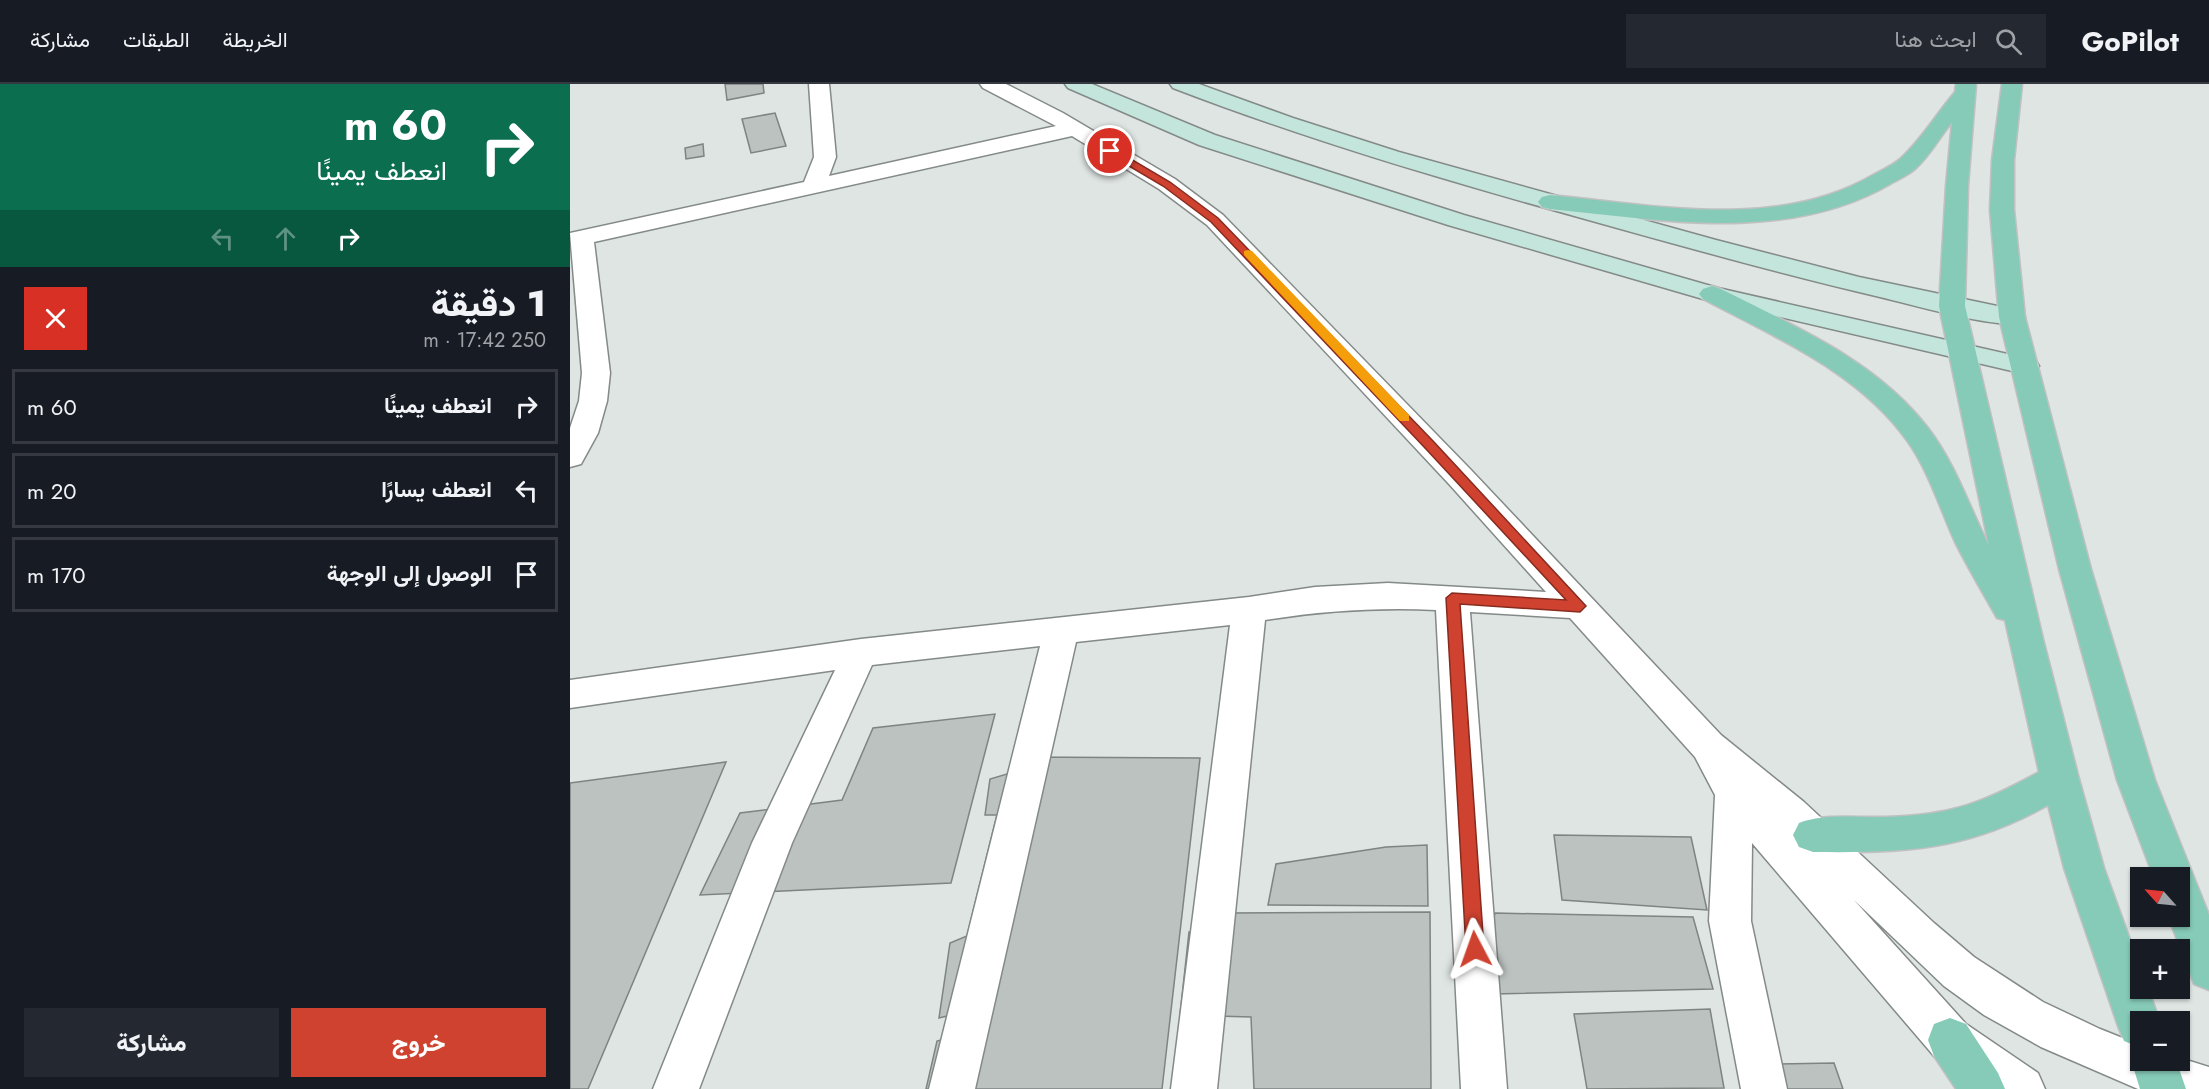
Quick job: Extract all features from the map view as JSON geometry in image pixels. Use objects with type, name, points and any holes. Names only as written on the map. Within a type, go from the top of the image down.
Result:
[{"type":"main road","points":[[1075,84],[1156,120],[1284,166],[1456,220],[1712,294],[2025,366]]},
{"type":"main road","points":[[1180,84],[1327,136],[1550,202],[1785,267],[1952,306],[2012,317]]},
{"type":"main road","points":[[2012,84],[2003,160],[2002,210],[2012,317],[2075,569],[2136,780],[2170,867]]},
{"type":"main road","points":[[1550,202],[1743,217],[1793,212],[1834,202],[1870,187],[1907,165],[1966,88]]},
{"type":"main road","points":[[1966,88],[1957,186],[1952,306],[2026,639],[2060,779],[2084,868],[2135,1011]]},
{"type":"main road","points":[[1712,294],[1818,349],[1894,408],[1917,434],[1939,470],[1972,543],[2026,639]]},
{"type":"main road","points":[[1814,835],[1889,835],[1948,827],[1982,819],[2060,779]]},
{"type":"main road","points":[[2190,920],[2209,970]]},
{"type":"main road","points":[[1950,1040],[1982,1089]]},
{"type":"street","points":[[813,187],[825,157],[819,84]]},
{"type":"street","points":[[990,84],[1056,117],[1167,184],[1215,220],[1428,443],[1708,746],[1757,782],[1916,934],[1971,981],[2013,1009],[2060,1035],[2158,1075],[2207,1089]]},
{"type":"street","points":[[574,442],[593,401],[596,373],[576,238],[1073,129]]},
{"type":"street","points":[[570,694],[861,653],[1249,610],[1316,600],[1388,595],[1580,606]]},
{"type":"street","points":[[1452,598],[1484,1089]]},
{"type":"street","points":[[1194,1089],[1249,610]]},
{"type":"street","points":[[952,1089],[1061,631]]},
{"type":"street","points":[[676,1089],[772,843],[861,653]]},
{"type":"street","points":[[1708,746],[1734,794],[1950,1040],[2022,1089]]},
{"type":"street","points":[[1734,794],[1730,921],[1764,1089]]},
{"type":"building","points":[[725,84],[763,84],[764,93],[727,100]]},
{"type":"building","points":[[775,113],[786,146],[751,153],[742,119]]},
{"type":"building","points":[[703,144],[704,156],[686,159],[685,148]]},
{"type":"building","points":[[995,714],[951,883],[700,895],[740,813],[842,800],[873,728]]},
{"type":"building","points":[[1020,757],[1200,758],[1162,1089],[926,1089],[937,1041],[952,1037],[955,1014],[939,1018],[950,943],[967,936],[997,815],[985,815],[990,779],[1014,772]]},
{"type":"building","points":[[726,762],[588,1089],[570,1089],[570,783]]},
{"type":"building","points":[[1554,835],[1691,837],[1707,910],[1562,900]]},
{"type":"building","points":[[1427,845],[1428,906],[1268,905],[1276,864],[1386,847]]},
{"type":"building","points":[[1430,912],[1431,1089],[1254,1089],[1251,1017],[1180,1015],[1189,932],[1225,932],[1230,913]]},
{"type":"building","points":[[1495,913],[1693,917],[1713,989],[1494,994],[1487,951]]},
{"type":"building","points":[[1710,1009],[1724,1088],[1587,1089],[1574,1014]]},
{"type":"building","points":[[1834,1063],[1843,1089],[1783,1089],[1777,1064]]},
{"type":"slow traffic","points":[[1248,253],[1404,418]]},
{"type":"route","points":[[1110,151],[1167,184],[1215,220],[1262,267],[1580,606],[1452,598],[1475,949]]}]
